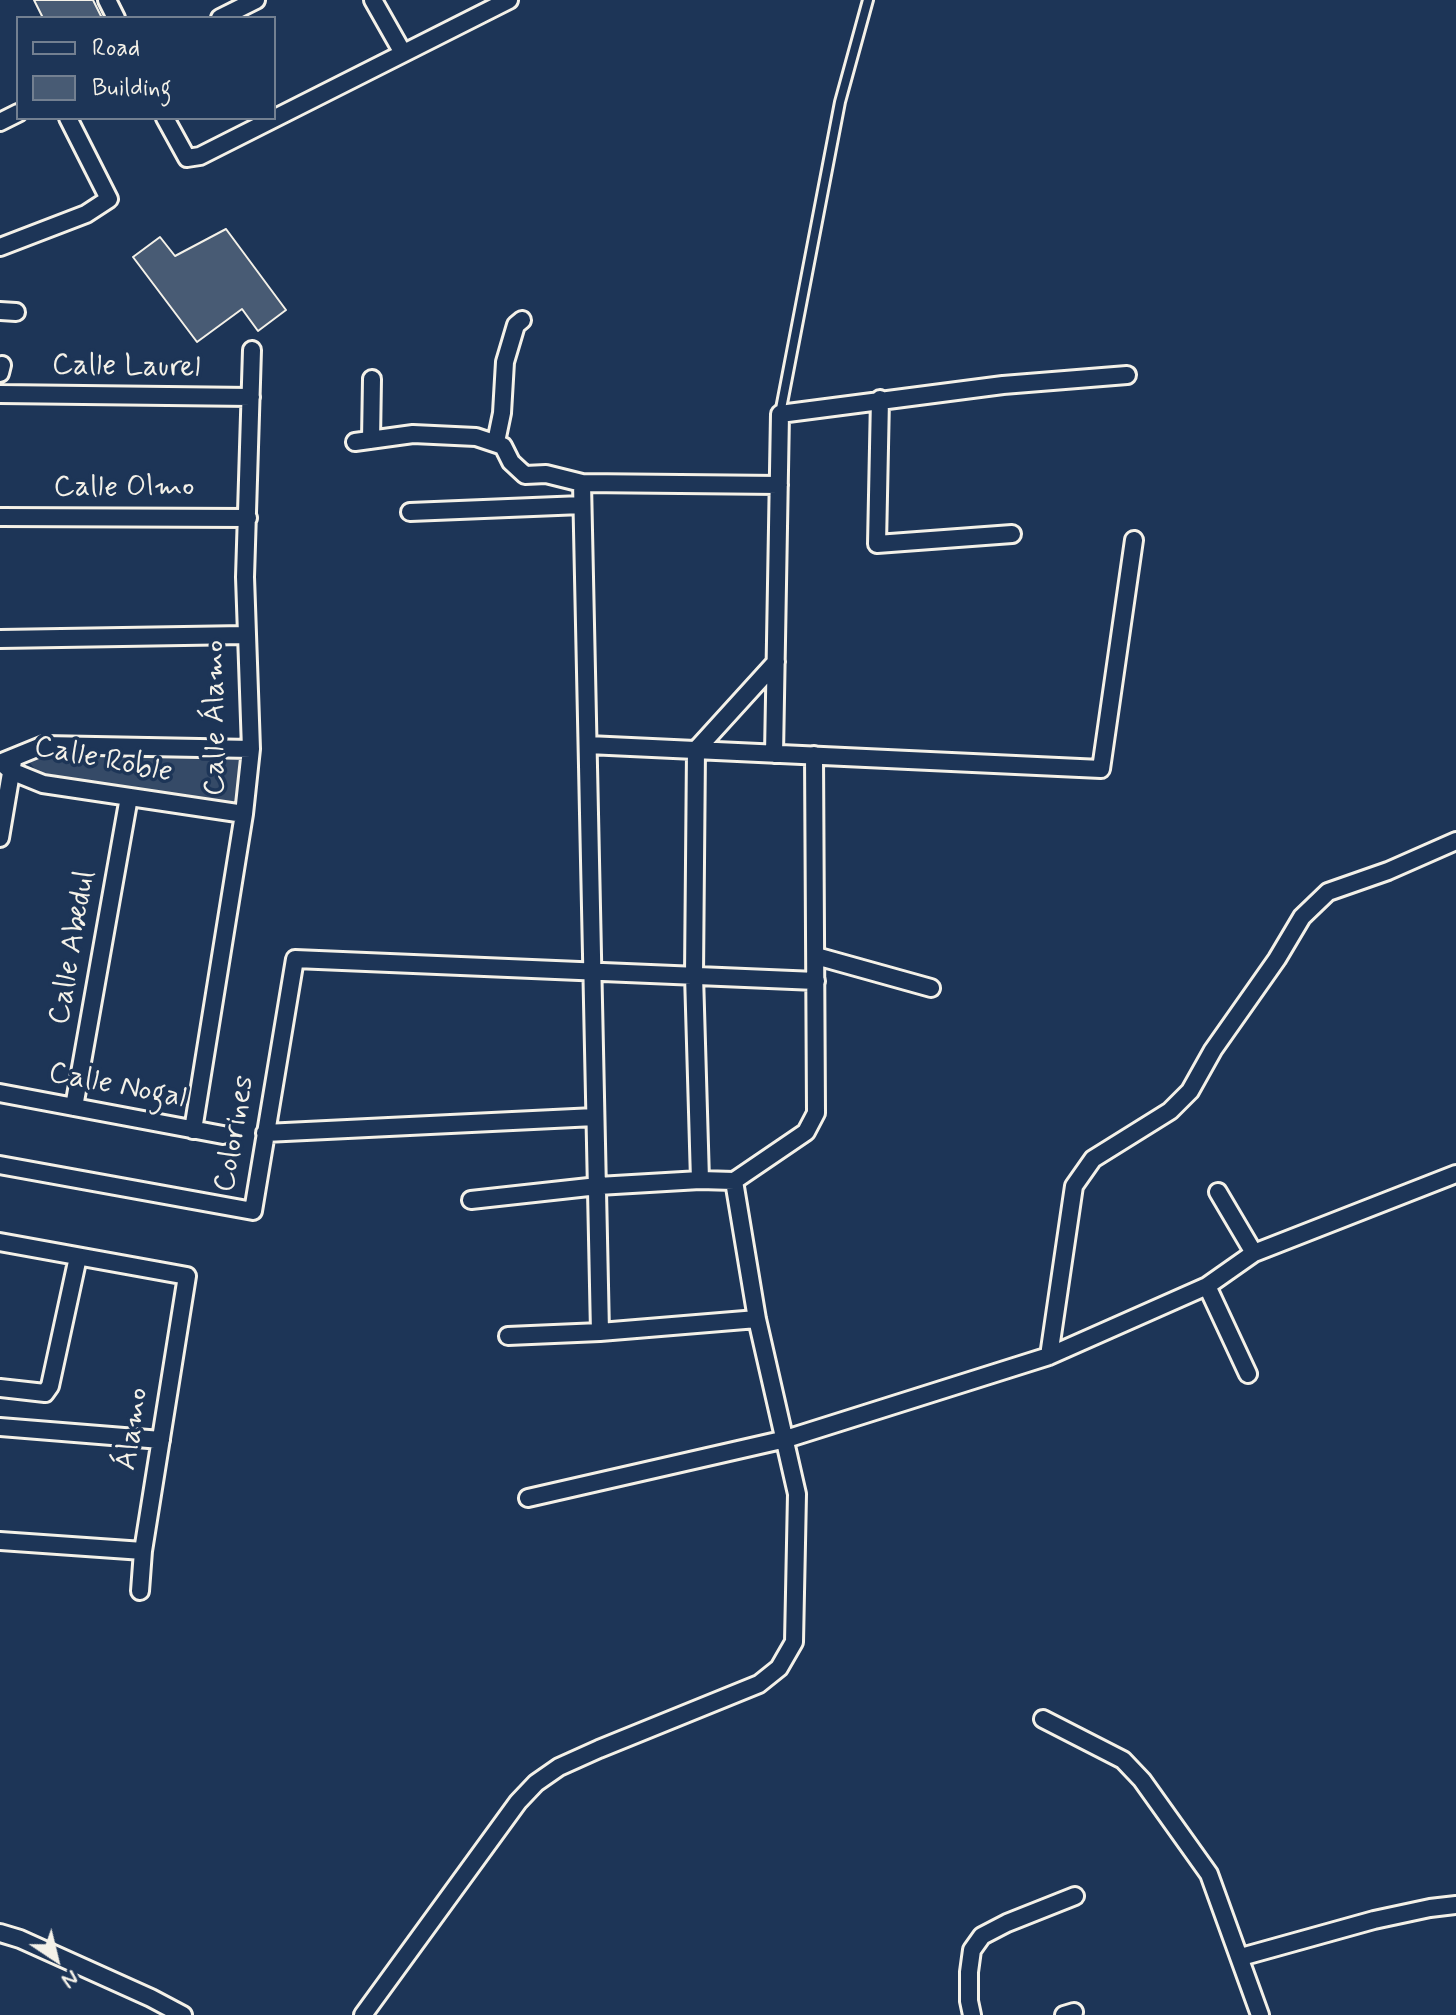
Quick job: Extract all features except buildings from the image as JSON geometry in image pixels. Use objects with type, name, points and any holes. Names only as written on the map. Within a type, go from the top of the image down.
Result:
[{"type":"street","points":[[224,16],[256,0]]},
{"type":"street","points":[[373,0],[403,53]]},
{"type":"street","points":[[276,117],[509,0]]},
{"type":"street","points":[[0,247],[86,214],[109,199],[69,120]]},
{"type":"street","points":[[166,120],[187,158],[200,156],[271,120]]},
{"type":"street","points":[[496,442],[502,413],[505,362],[516,325],[522,320]]},
{"type":"street","name":"Calle Álamo","points":[[193,1130],[244,814],[251,749],[245,635],[252,350]]},
{"type":"street","points":[[774,754],[780,414],[880,399],[1127,375]]},
{"type":"street","points":[[372,379],[363,441],[428,434],[476,437],[503,446],[511,462],[525,475],[546,474],[582,483],[779,485]]},
{"type":"street","name":"Calle Laurel","points":[[0,394],[251,397]]},
{"type":"street","points":[[880,399],[877,544],[1012,534]]},
{"type":"street","points":[[582,483],[600,1332]]},
{"type":"street","points":[[410,512],[582,505]]},
{"type":"street","name":"Calle Olmo","points":[[0,517],[248,518]]},
{"type":"street","points":[[588,745],[1101,769],[1134,540]]},
{"type":"street","points":[[0,639],[245,635]]},
{"type":"street","points":[[700,1180],[694,975],[696,750],[776,662]]},
{"type":"street","name":"Calle Roble","points":[[7,763],[44,745],[251,749]]},
{"type":"street","points":[[471,1200],[598,1186],[734,1181],[806,1132],[816,1113],[814,755]]},
{"type":"street","points":[[0,838],[7,763]]},
{"type":"street","name":"Calle Roble","points":[[7,763],[43,784],[244,814]]},
{"type":"street","name":"Calle Abedul","points":[[74,1107],[129,797]]},
{"type":"street","points":[[1049,1356],[1074,1186],[1093,1159],[1170,1111],[1190,1091],[1213,1050],[1277,959],[1302,917],[1328,892],[1388,871],[1456,841]]},
{"type":"street","points":[[816,956],[931,988]]},
{"type":"street","name":"Colorines","points":[[0,1165],[253,1211],[295,959],[592,972]]},
{"type":"street","points":[[592,972],[816,981]]},
{"type":"street","name":"Calle Nogal","points":[[0,1093],[223,1135]]},
{"type":"street","points":[[265,1133],[595,1117]]},
{"type":"street","points":[[528,1498],[786,1439],[1049,1356],[1207,1286],[1254,1253],[1456,1174]]},
{"type":"street","points":[[363,2015],[518,1802],[536,1783],[559,1767],[599,1749],[759,1684],[779,1668],[794,1642],[797,1494],[757,1319],[734,1181]]},
{"type":"street","points":[[1218,1192],[1254,1253]]},
{"type":"street","points":[[0,1242],[78,1257],[50,1386],[45,1393],[0,1388]]},
{"type":"street","name":"Álamo","points":[[78,1257],[187,1276],[143,1551],[140,1591]]},
{"type":"street","points":[[1207,1286],[1248,1374]]},
{"type":"street","points":[[508,1336],[757,1319]]},
{"type":"street","points":[[0,1427],[161,1440]]},
{"type":"street","points":[[0,1541],[143,1551]]},
{"type":"street","points":[[1043,1719],[1123,1760],[1142,1780],[1209,1874],[1260,2015]]},
{"type":"street","points":[[972,2015],[969,2001],[972,1950],[982,1936],[1075,1896]]},
{"type":"street","points":[[1241,1957],[1374,1920],[1456,1905]]},
{"type":"street","points":[[0,1933],[64,1958],[183,2015]]},
{"type":"lane","points":[[780,414],[840,102],[868,0]]},
{"type":"shaded area","points":[[45,750],[239,753],[236,807],[37,772],[27,759]]}]
